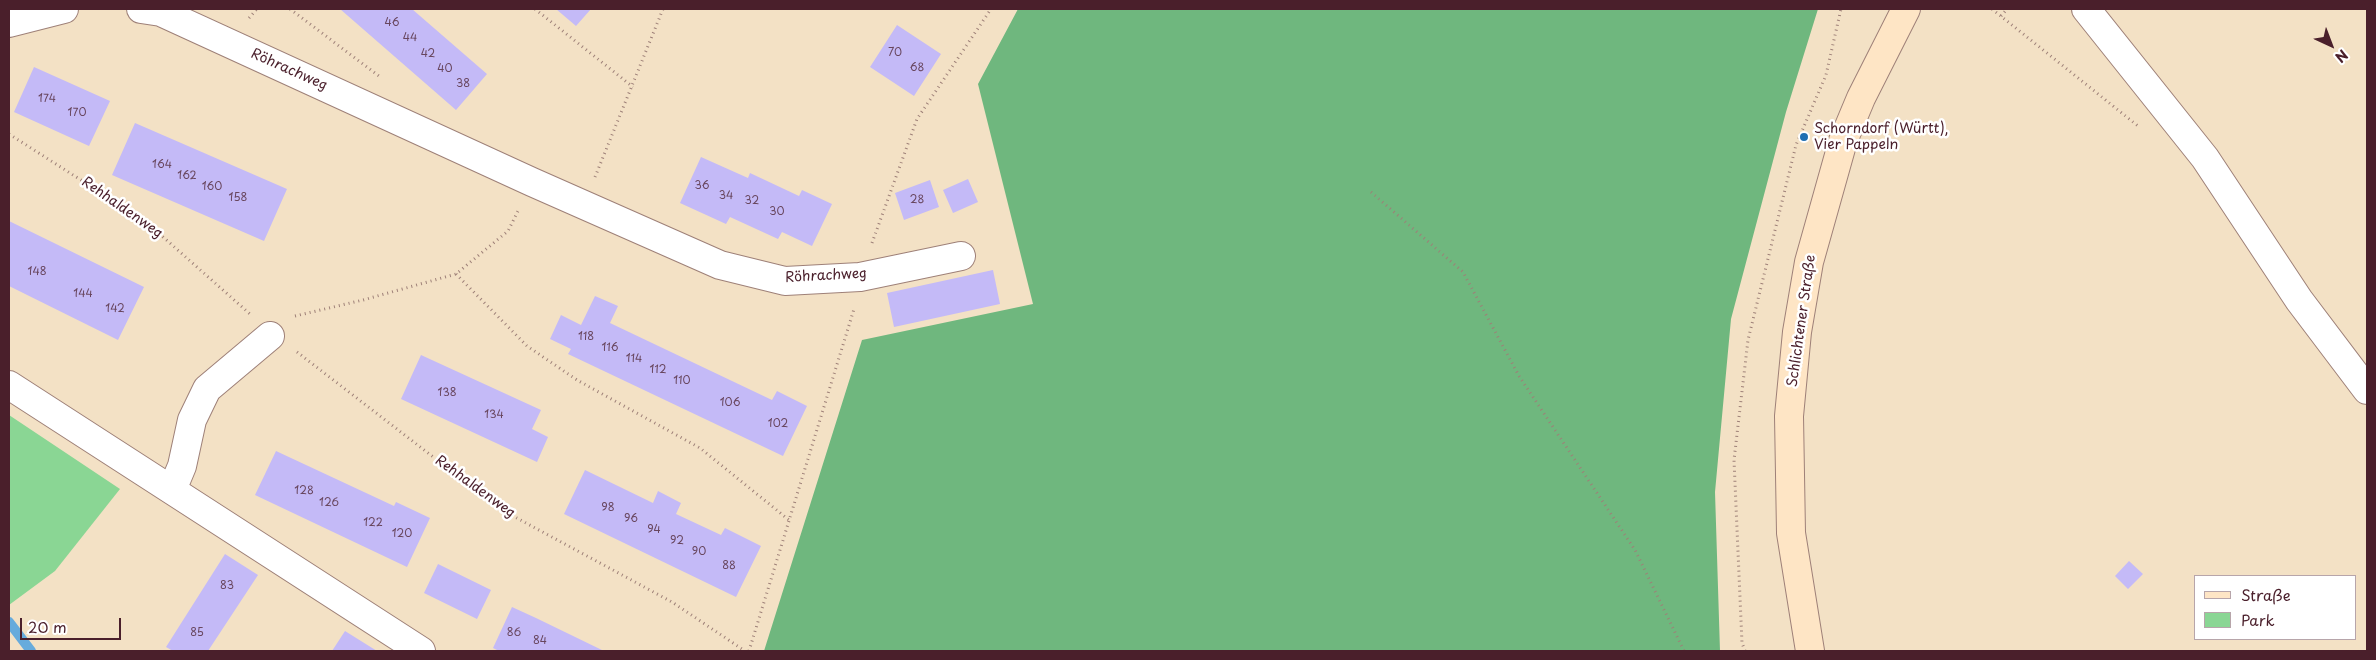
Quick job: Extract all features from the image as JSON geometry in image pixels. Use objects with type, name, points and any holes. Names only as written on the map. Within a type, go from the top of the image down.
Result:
[{"type":"main road","name":"Schlichtener Straße","points":[[1810,651],[1792,533],[1789,416],[1797,332],[1809,262],[1843,141],[1861,98],[1906,9]]},
{"type":"street","points":[[9,23],[64,9]]},
{"type":"street","name":"Röhrachweg","points":[[142,9],[161,12],[532,182],[720,265],[785,281],[860,276],[961,256]]},
{"type":"street","points":[[2086,9],[2205,158],[2299,300],[2367,390]]},
{"type":"street","points":[[172,490],[182,466],[192,420],[206,389],[270,336]]},
{"type":"street","points":[[9,385],[422,651]]},
{"type":"path","points":[[290,9],[383,78]]},
{"type":"path","points":[[536,9],[633,87]]},
{"type":"path","points":[[583,205],[633,87],[663,9]]},
{"type":"path","points":[[747,651],[852,318],[860,276],[917,120],[991,9]]},
{"type":"path","points":[[1992,9],[2142,130]]},
{"type":"path","points":[[2001,16],[2006,9]]},
{"type":"path","name":"Rehhaldenweg","points":[[9,134],[145,221],[248,312],[270,336],[304,356],[502,510],[672,602],[747,651]]},
{"type":"path","points":[[270,336],[284,319],[363,300],[456,274],[508,231],[532,182]]},
{"type":"path","points":[[1371,192],[1463,272],[1519,376],[1635,550],[1684,651]]},
{"type":"path","points":[[456,274],[527,346],[577,380],[700,448],[788,520]]},
{"type":"green space","points":[[1018,9],[1818,9],[1786,112],[1731,319],[1715,492],[1720,651],[764,651],[862,340],[1033,304],[978,84]]},
{"type":"green space","points":[[9,415],[120,489],[55,571],[9,605]]},
{"type":"building","points":[[340,9],[412,9],[487,74],[456,110]]},
{"type":"building","points":[[556,9],[591,9],[576,26]]},
{"type":"building","points":[[897,25],[941,54],[914,96],[870,67]]},
{"type":"building","points":[[34,67],[110,101],[89,146],[14,112]]},
{"type":"building","points":[[135,123],[287,189],[264,241],[112,175]]},
{"type":"building","points":[[701,157],[748,178],[750,173],[799,196],[802,190],[832,204],[812,246],[782,232],[778,239],[730,217],[726,224],[680,203]]},
{"type":"building","points":[[968,179],[978,202],[953,213],[943,190]]},
{"type":"building","points":[[930,180],[939,207],[904,220],[895,193]]},
{"type":"building","points":[[9,221],[144,287],[118,340],[9,286]]},
{"type":"building","points":[[993,270],[1000,304],[894,327],[887,293]]},
{"type":"building","points":[[595,296],[618,306],[610,323],[772,400],[777,391],[807,406],[783,456],[568,354],[571,349],[550,339],[561,315],[581,325]]},
{"type":"building","points":[[421,355],[541,410],[532,429],[548,437],[537,462],[401,399]]},
{"type":"building","points":[[276,451],[394,506],[396,502],[430,518],[407,567],[255,495]]},
{"type":"building","points":[[585,470],[653,503],[658,491],[681,503],[676,514],[721,535],[725,528],[761,546],[736,597],[564,514]]},
{"type":"building","points":[[225,554],[258,575],[208,651],[173,651],[166,647]]},
{"type":"building","points":[[2129,561],[2143,574],[2128,589],[2115,576]]},
{"type":"building","points":[[438,564],[491,590],[477,619],[424,593]]},
{"type":"building","points":[[512,607],[604,651],[499,651],[493,648]]},
{"type":"building","points":[[345,631],[377,651],[332,651]]},
{"type":"waterway","points":[[9,622],[31,651]]},
{"type":"place","name":"Schorndorf (Württ), Vier Pappeln","points":[[1804,137]]}]
